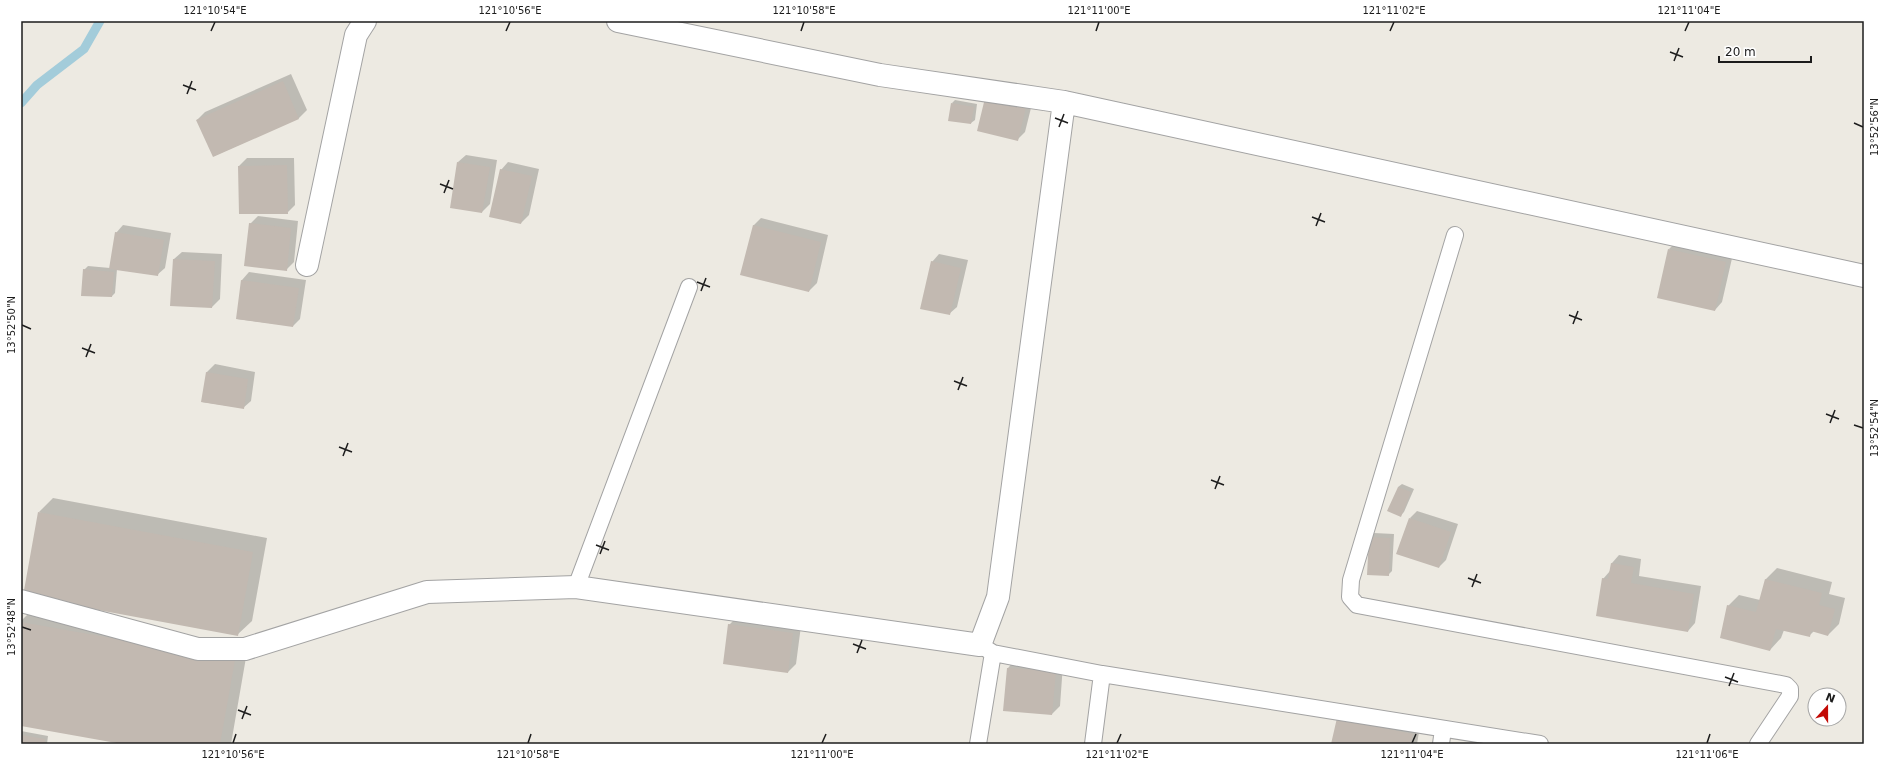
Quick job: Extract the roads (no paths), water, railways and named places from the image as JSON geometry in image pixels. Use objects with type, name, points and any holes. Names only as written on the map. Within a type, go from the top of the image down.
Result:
[{"type":"street","points":[[307,265],[356,35],[365,21]]},
{"type":"street","points":[[618,21],[880,75],[1064,102],[1864,276]]},
{"type":"street","points":[[21,602],[198,649],[244,649],[426,592],[576,587],[986,649],[998,596],[1064,102]]},
{"type":"lane","points":[[1455,235],[1351,580],[1350,597],[1357,605],[1786,685],[1790,689],[1790,696],[1758,744]]},
{"type":"lane","points":[[576,587],[690,287]]},
{"type":"lane","points":[[978,744],[986,649],[1102,674],[1442,736],[1540,744]]},
{"type":"lane","points":[[1093,744],[1102,674]]},
{"type":"waterway","points":[[21,103],[37,85],[84,49],[100,21]]}]
